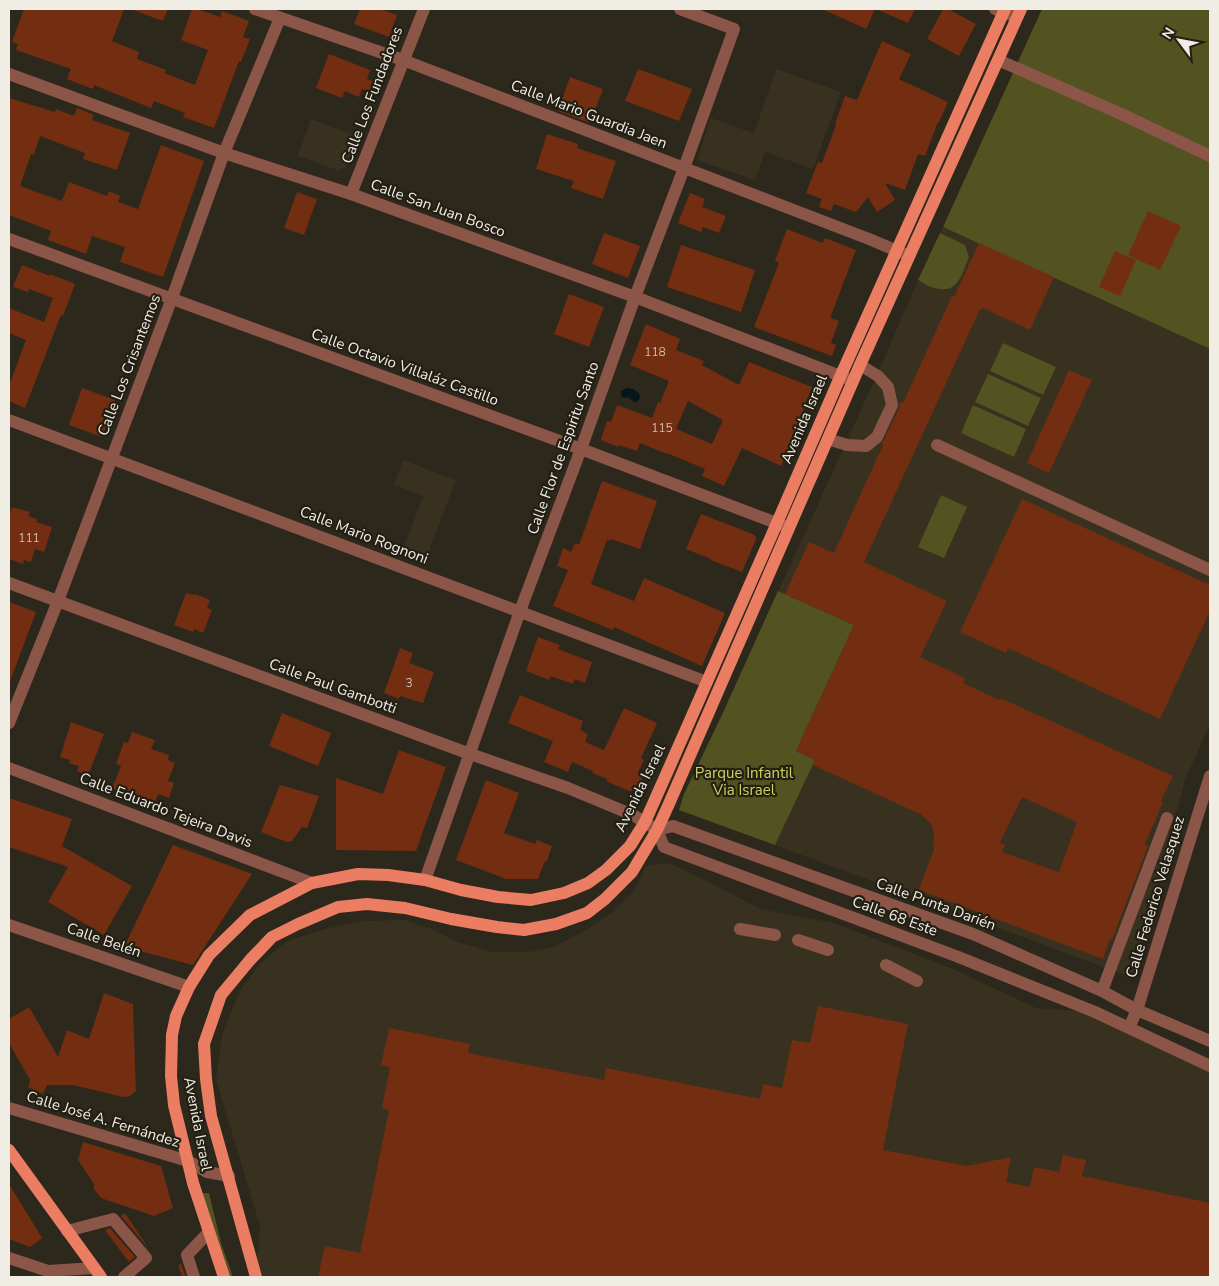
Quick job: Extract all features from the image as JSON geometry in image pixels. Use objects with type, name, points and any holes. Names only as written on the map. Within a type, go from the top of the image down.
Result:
[{"type":"main road","name":"Avenida Israel","points":[[224,1277],[188,1161],[174,1105],[171,1076],[172,1035],[176,1016],[189,987],[209,954],[250,915],[312,882],[358,874],[388,875],[425,880],[461,890],[498,897],[531,900],[564,893],[588,883],[606,870],[630,846],[645,822],[1001,10]]},
{"type":"main road","name":"Avenida Israel","points":[[256,1277],[211,1116],[206,1079],[204,1044],[220,995],[272,938],[298,924],[338,907],[367,904],[405,908],[524,930],[556,924],[586,913],[605,899],[632,872],[657,830],[860,365],[1019,13]]},
{"type":"main road","points":[[9,1150],[98,1273]]},
{"type":"street","name":"Calle Mario Guardia Jaen","points":[[254,9],[403,60],[869,238],[909,256]]},
{"type":"street","name":"Calle Los Fundadores","points":[[351,194],[424,9]]},
{"type":"street","name":"Calle Flor de Espiritu Santo","points":[[425,880],[520,611],[734,29],[680,9]]},
{"type":"street","points":[[1001,10],[1019,13]]},
{"type":"street","name":"Calle Los Crisantemos","points":[[9,723],[112,458],[224,153],[280,18]]},
{"type":"street","points":[[998,60],[1210,156]]},
{"type":"street","name":"Calle San Juan Bosco","points":[[9,74],[224,153],[351,194],[635,297],[853,381]]},
{"type":"street","name":"Calle Octavio Villaláz Castillo","points":[[9,239],[581,449],[790,528]]},
{"type":"street","points":[[828,439],[847,445],[866,446],[877,437],[892,405],[888,387],[878,376],[860,365]]},
{"type":"street","name":"Calle Mario Rognoni","points":[[9,420],[707,682]]},
{"type":"street","points":[[937,446],[1210,570]]},
{"type":"street","name":"Calle Paul Gambotti","points":[[9,584],[470,754],[568,788],[634,815],[645,822]]},
{"type":"street","name":"Calle Eduardo Tejeira Davis","points":[[9,768],[312,882]]},
{"type":"street","name":"Calle Federico Velasquez","points":[[1129,1028],[1137,1010],[1210,776]]},
{"type":"street","points":[[1102,991],[1167,818]]},
{"type":"street","points":[[645,822],[657,830]]},
{"type":"street","name":"Calle Punta Darién","points":[[657,830],[673,826],[974,934],[1102,991],[1137,1010],[1210,1041]]},
{"type":"street","name":"Calle 68 Este","points":[[657,830],[664,847],[956,956],[1095,1012],[1129,1028]]},
{"type":"street","points":[[732,872],[740,850]]},
{"type":"street","name":"Calle Belén","points":[[9,925],[189,987]]},
{"type":"street","points":[[740,929],[775,935]]},
{"type":"street","points":[[798,940],[828,950]]},
{"type":"street","points":[[886,965],[917,981]]},
{"type":"street","points":[[1129,1028],[1210,1066]]},
{"type":"street","name":"Calle José A. Fernández","points":[[9,1108],[188,1161],[207,1172],[229,1176]]},
{"type":"street","points":[[67,1231],[112,1219],[146,1258],[124,1277]]},
{"type":"street","points":[[194,1277],[187,1255],[209,1232]]},
{"type":"street","points":[[9,1258],[47,1274],[98,1273]]},
{"type":"shaded area","points":[[776,69],[841,92],[813,169],[765,152],[755,180],[697,160],[711,118],[754,133]]},
{"type":"shaded area","points":[[311,119],[357,136],[345,169],[341,168],[340,171],[298,156]]},
{"type":"shaded area","points":[[943,227],[1210,349],[1210,724],[1185,780],[1133,975],[1125,975],[775,845],[815,760],[721,717]]},
{"type":"shaded area","points":[[627,388],[639,393],[640,398],[637,402],[628,397],[624,398],[621,396],[621,391]]},
{"type":"shaded area","points":[[403,460],[456,480],[424,564],[401,555],[423,496],[394,485]]},
{"type":"shaded area","points":[[669,863],[760,909],[834,923],[953,969],[1036,1008],[1095,1012],[1210,1066],[1210,1277],[256,1277],[260,1226],[216,1080],[222,1036],[239,992],[260,964],[287,941],[329,928],[364,921],[404,920],[432,929],[457,942],[493,952],[529,952],[553,947],[586,930],[613,912],[634,891],[646,866]]},
{"type":"green space","points":[[1042,9],[1210,9],[1210,349],[943,227]]},
{"type":"green space","points":[[940,233],[965,245],[969,257],[956,284],[946,289],[934,288],[918,280]]},
{"type":"green space","points":[[1003,343],[1056,367],[1043,395],[990,371]]},
{"type":"green space","points":[[988,374],[1041,398],[1028,426],[975,402]]},
{"type":"green space","points":[[973,405],[1026,429],[1014,457],[961,433]]},
{"type":"green space","points":[[941,495],[967,507],[944,558],[918,547]]},
{"type":"green space","name":"Parque Infantil Via Israel","points":[[778,591],[854,625],[796,751],[815,760],[775,845],[679,810],[684,794]]},
{"type":"green space","points":[[200,1193],[209,1193],[221,1243],[233,1277],[227,1277]]},
{"type":"building","points":[[24,9],[124,9],[112,41],[139,52],[137,59],[166,70],[164,73],[195,85],[208,50],[181,40],[192,9],[220,17],[222,11],[249,21],[243,37],[250,39],[241,62],[239,61],[214,128],[183,117],[185,113],[154,101],[151,108],[94,85],[93,89],[67,79],[71,69],[16,50],[18,44],[12,42]]},
{"type":"building","points":[[133,9],[168,9],[163,21]]},
{"type":"building","points":[[360,9],[380,9],[397,15],[389,37],[354,24]]},
{"type":"building","points":[[822,9],[875,9],[866,29]]},
{"type":"building","points":[[876,9],[915,9],[908,23]]},
{"type":"building","points":[[943,9],[948,9],[976,24],[959,56],[927,39]]},
{"type":"building","points":[[882,41],[911,54],[899,79],[948,102],[925,156],[918,154],[905,190],[885,183],[895,200],[877,212],[868,197],[856,212],[834,204],[831,211],[819,207],[822,199],[806,193],[818,162],[822,163],[845,96],[857,100]]},
{"type":"building","points":[[329,54],[370,70],[367,79],[377,83],[373,93],[362,89],[359,97],[345,91],[342,98],[316,88]]},
{"type":"building","points":[[638,69],[692,89],[679,121],[625,101]]},
{"type":"building","points":[[570,77],[603,89],[590,123],[558,111]]},
{"type":"building","points":[[9,98],[55,112],[56,109],[74,116],[77,108],[94,115],[92,120],[130,133],[117,170],[83,159],[85,153],[40,136],[34,155],[31,154],[20,186],[62,201],[69,182],[107,196],[109,191],[120,196],[118,202],[138,209],[161,145],[204,161],[163,277],[120,262],[125,247],[92,236],[86,254],[48,240],[51,231],[9,215]]},
{"type":"building","points":[[547,134],[578,144],[577,148],[616,161],[603,199],[571,188],[574,181],[536,169]]},
{"type":"building","points":[[297,192],[317,199],[304,235],[284,228]]},
{"type":"building","points":[[690,193],[705,199],[702,207],[726,216],[719,233],[703,227],[701,232],[678,223]]},
{"type":"building","points":[[1148,211],[1181,226],[1160,270],[1128,255]]},
{"type":"building","points":[[787,229],[823,243],[825,238],[856,250],[830,318],[839,321],[831,343],[836,345],[832,356],[754,327],[779,263],[775,261]]},
{"type":"building","points":[[604,233],[640,246],[628,278],[592,264]]},
{"type":"building","points":[[979,243],[1054,277],[1030,330],[983,308],[982,310],[980,309],[864,562],[947,601],[920,657],[965,678],[963,683],[999,700],[1000,698],[1173,776],[1161,801],[1163,802],[1145,844],[1148,846],[1103,959],[919,890],[934,849],[932,825],[920,814],[813,765],[815,760],[796,751],[854,625],[785,594],[809,542],[834,553],[883,445],[881,444],[899,408],[900,402],[903,403],[952,296],[954,297]],"holes":[[[1022,797],[1077,822],[1059,872],[1002,852],[1005,845],[1000,842]]]},
{"type":"building","points":[[681,245],[755,270],[741,312],[667,287]]},
{"type":"building","points":[[1115,251],[1136,260],[1120,296],[1099,287]]},
{"type":"building","points":[[22,265],[75,284],[25,408],[9,401],[9,386],[26,340],[9,333],[9,308],[44,322],[53,298],[29,289],[28,292],[13,287]]},
{"type":"building","points":[[569,294],[604,307],[589,347],[554,334]]},
{"type":"building","points":[[646,324],[680,339],[676,350],[704,361],[702,365],[739,385],[749,362],[812,387],[795,430],[797,431],[781,466],[742,448],[724,486],[702,476],[705,469],[667,453],[640,443],[637,451],[618,445],[618,447],[601,440],[607,421],[611,422],[617,405],[652,418],[669,381],[630,365]],"holes":[[[688,401],[723,420],[712,444],[676,429]]]},
{"type":"building","points":[[1069,370],[1092,380],[1049,473],[1027,463]]},
{"type":"building","points":[[82,388],[115,400],[102,437],[69,425]]},
{"type":"building","points":[[602,481],[657,501],[640,549],[611,539],[610,541],[607,540],[591,584],[634,601],[644,578],[725,613],[702,666],[614,627],[613,630],[553,606],[568,570],[557,566],[563,548],[571,552],[575,543],[579,545]]},
{"type":"building","points":[[1022,499],[1210,585],[1210,611],[1160,719],[1008,648],[1006,653],[960,632]]},
{"type":"building","points":[[12,507],[30,512],[28,516],[37,519],[36,522],[52,527],[44,552],[35,549],[31,562],[24,560],[23,564],[9,559],[9,516]]},
{"type":"building","points":[[701,514],[757,537],[742,572],[686,549]]},
{"type":"building","points":[[186,593],[195,594],[210,600],[207,608],[212,610],[203,633],[194,629],[193,632],[174,625]]},
{"type":"building","points":[[9,602],[36,612],[10,681],[9,681]]},
{"type":"building","points":[[538,637],[560,645],[558,649],[592,662],[585,683],[575,679],[573,684],[551,676],[549,680],[526,671]]},
{"type":"building","points":[[400,648],[413,653],[409,663],[434,672],[423,703],[400,696],[399,699],[384,693]]},
{"type":"building","points":[[520,695],[583,721],[580,730],[588,734],[585,742],[604,750],[624,708],[657,723],[641,758],[644,760],[638,772],[642,779],[635,791],[629,791],[606,781],[607,779],[592,773],[593,771],[572,762],[568,772],[544,762],[553,741],[508,723]]},
{"type":"building","points":[[282,713],[331,733],[318,766],[269,746]]},
{"type":"building","points":[[71,722],[104,734],[88,776],[77,771],[79,766],[69,763],[70,760],[60,757]]},
{"type":"building","points":[[132,732],[155,740],[151,749],[169,755],[168,760],[175,763],[168,781],[174,783],[169,798],[158,794],[154,805],[112,789],[121,766],[116,764],[124,742],[128,743]]},
{"type":"building","points":[[399,750],[446,767],[416,851],[336,850],[336,778],[383,794]]},
{"type":"building","points":[[486,780],[519,793],[504,833],[535,844],[537,840],[552,846],[538,879],[506,879],[456,860]]},
{"type":"building","points":[[280,785],[319,796],[307,828],[302,827],[292,841],[287,842],[261,832]]},
{"type":"building","points":[[9,798],[72,819],[62,846],[132,886],[104,935],[48,902],[68,867],[9,847]]},
{"type":"building","points":[[173,845],[252,874],[193,965],[124,947]]},
{"type":"building","points":[[104,993],[133,1004],[136,1091],[130,1096],[123,1097],[73,1085],[47,1085],[43,1094],[28,1087],[30,1080],[9,1043],[9,1019],[29,1007],[58,1057],[67,1030],[89,1039]]},
{"type":"building","points":[[818,1006],[908,1024],[883,1150],[967,1166],[1011,1157],[1006,1182],[1030,1187],[1034,1167],[1059,1172],[1063,1155],[1086,1160],[1082,1176],[1210,1203],[1210,1277],[318,1277],[325,1246],[360,1253],[389,1110],[382,1108],[390,1067],[381,1065],[389,1028],[470,1044],[468,1053],[604,1080],[606,1068],[760,1099],[763,1084],[782,1088],[792,1040],[810,1043]]},
{"type":"building","points":[[83,1142],[161,1166],[173,1208],[154,1216],[101,1198],[78,1160]]},
{"type":"building","points":[[9,1184],[42,1238],[30,1247],[9,1239]]},
{"type":"building","points":[[125,1213],[149,1249],[121,1216]]},
{"type":"building","points":[[110,1228],[135,1257],[129,1262],[105,1230]]},
{"type":"building","points":[[181,1264],[186,1277],[182,1277],[178,1265]]}]
